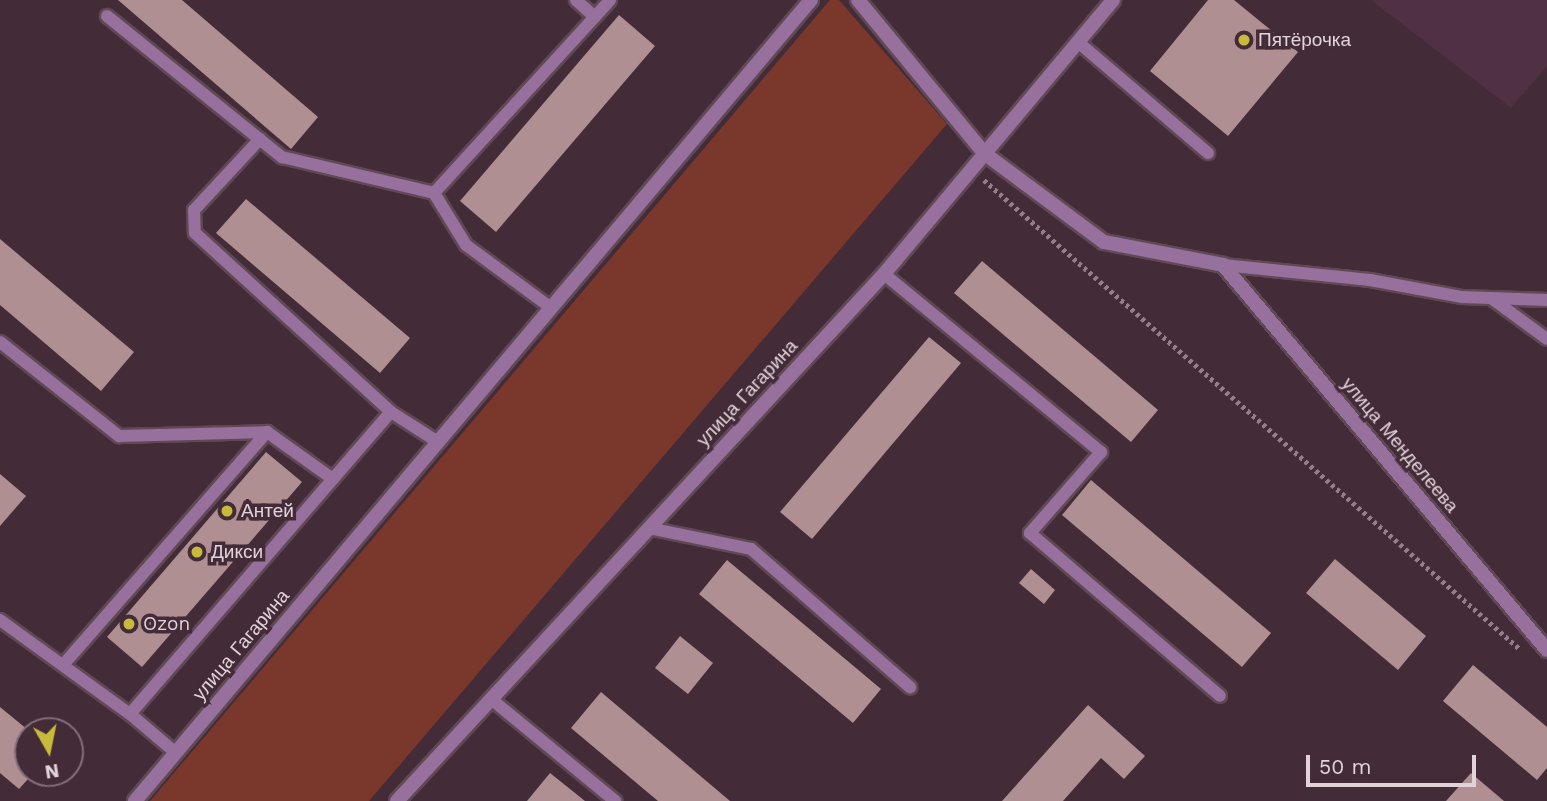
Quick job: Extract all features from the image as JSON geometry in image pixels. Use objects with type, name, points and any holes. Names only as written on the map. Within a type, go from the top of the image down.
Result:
[{"type":"street","name":"улица Гагарина","points":[[135,801],[811,0]]},
{"type":"street","points":[[858,0],[984,153],[1104,242],[1223,265]]},
{"type":"street","name":"улица Гагарина","points":[[397,801],[884,274],[1113,0]]},
{"type":"street","name":"улица Менделеева","points":[[1223,265],[1547,650]]},
{"type":"lane","points":[[576,0],[595,17]]},
{"type":"lane","points":[[434,193],[610,0]]},
{"type":"lane","points":[[107,16],[282,157],[434,193],[466,245],[551,308]]},
{"type":"lane","points":[[1078,42],[1208,153]]},
{"type":"lane","points":[[260,139],[194,210],[195,233],[391,412],[438,442]]},
{"type":"lane","points":[[1223,265],[1370,279],[1462,297],[1547,300]]},
{"type":"lane","points":[[884,274],[1101,453],[1030,533],[1220,696]]},
{"type":"lane","points":[[1491,298],[1547,339]]},
{"type":"lane","points":[[0,342],[119,436],[267,432],[333,479]]},
{"type":"lane","points":[[130,715],[391,412]]},
{"type":"lane","points":[[63,666],[267,432]]},
{"type":"lane","points":[[649,528],[751,549],[910,687]]},
{"type":"lane","points":[[0,620],[130,715],[176,753]]},
{"type":"lane","points":[[491,699],[612,800]]},
{"type":"path","points":[[971,168],[1526,654]]},
{"type":"shaded area","points":[[830,0],[839,0],[947,124],[369,801],[150,801]]},
{"type":"shaded area","points":[[1371,0],[1547,0],[1547,66],[1511,108]]},
{"type":"building","points":[[118,0],[182,0],[318,117],[291,149]]},
{"type":"building","points":[[1208,0],[1234,0],[1298,52],[1228,136],[1150,71]]},
{"type":"building","points":[[619,15],[655,46],[496,232],[460,201]]},
{"type":"building","points":[[246,199],[410,338],[380,373],[216,233]]},
{"type":"building","points":[[0,239],[134,352],[101,391],[0,305]]},
{"type":"building","points":[[982,261],[1158,410],[1131,442],[954,293]]},
{"type":"building","points":[[929,337],[961,363],[812,539],[780,512]]},
{"type":"building","points":[[266,452],[302,482],[142,667],[107,637]]},
{"type":"building","points":[[0,474],[26,496],[0,526]]},
{"type":"building","points":[[1091,480],[1271,633],[1242,667],[1062,515]]},
{"type":"building","points":[[1335,559],[1426,636],[1398,670],[1306,593]]},
{"type":"building","points":[[727,560],[881,689],[853,723],[699,594]]},
{"type":"building","points":[[1031,569],[1055,590],[1044,604],[1019,583]]},
{"type":"building","points":[[680,636],[713,663],[688,694],[655,668]]},
{"type":"building","points":[[1473,665],[1547,727],[1547,768],[1537,780],[1443,701]]},
{"type":"building","points":[[601,692],[730,801],[658,801],[571,728]]},
{"type":"building","points":[[1088,705],[1145,756],[1124,779],[1101,758],[1063,801],[1002,801]]},
{"type":"building","points":[[0,707],[14,718],[14,785],[0,773]]},
{"type":"building","points":[[550,773],[585,801],[527,801]]},
{"type":"building","points":[[1471,773],[1504,801],[1446,801]]},
{"type":"place","name":"Пятёрочка","points":[[1244,40]]},
{"type":"place","name":"Антей","points":[[227,511]]},
{"type":"place","name":"Дикси","points":[[197,552]]},
{"type":"place","name":"Ozon","points":[[129,624]]}]
